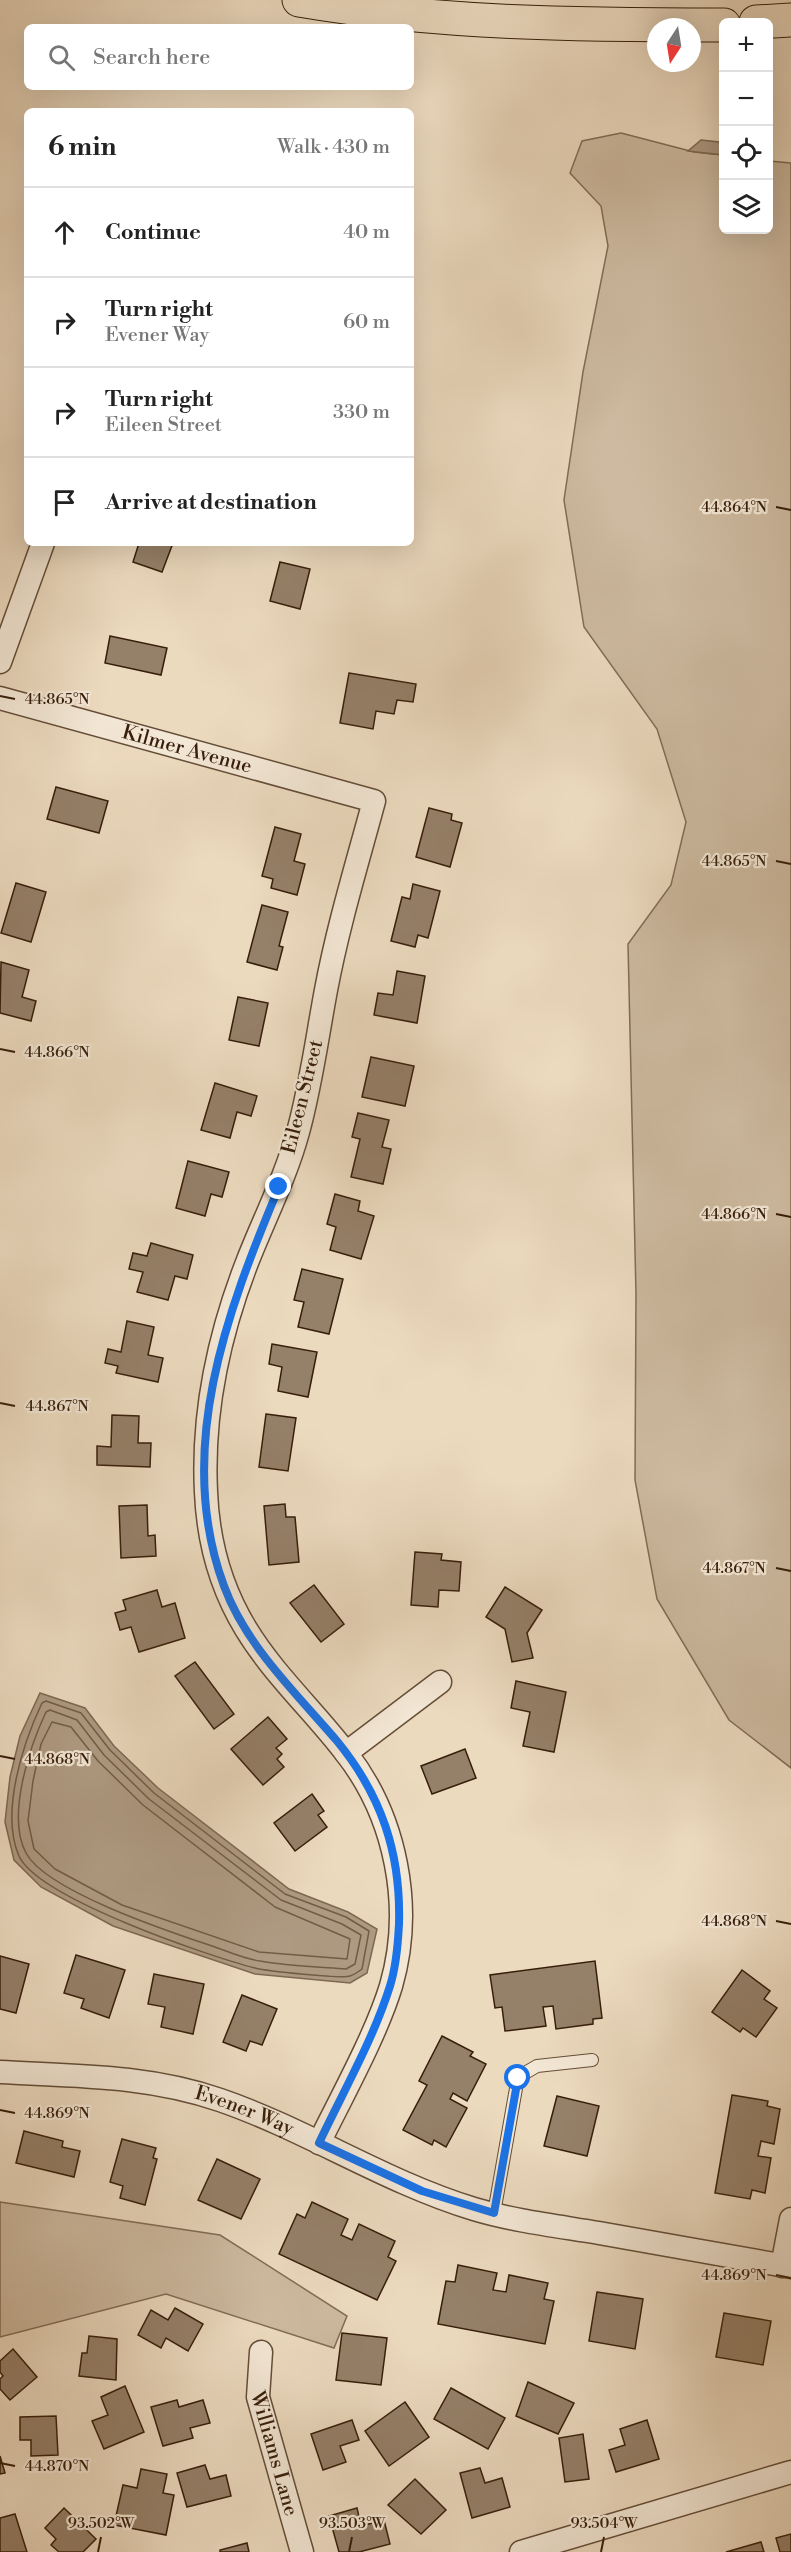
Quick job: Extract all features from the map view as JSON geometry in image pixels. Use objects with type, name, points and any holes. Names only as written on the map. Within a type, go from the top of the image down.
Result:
[{"type":"main road","points":[[299,0],[443,18],[568,25],[719,25]]},
{"type":"main road","points":[[773,21],[791,20]]},
{"type":"street","points":[[0,662],[43,546]]},
{"type":"street","name":"Kilmer Avenue","points":[[0,698],[374,801]]},
{"type":"street","name":"Eileen Street","points":[[319,2143],[391,1985],[398,1942],[400,1898],[395,1855],[381,1814],[363,1775],[274,1669],[246,1629],[224,1587],[211,1541],[206,1494],[205,1433],[214,1374],[228,1318],[297,1134],[311,1079],[337,939],[374,801]]},
{"type":"street","points":[[346,1753],[440,1682]]},
{"type":"street","name":"Evener Way","points":[[0,2072],[98,2075],[159,2084],[219,2099],[422,2191],[494,2213],[786,2266]]},
{"type":"street","points":[[786,2266],[791,2219]]},
{"type":"street","name":"Williams Lane","points":[[261,2352],[258,2397],[302,2552]]},
{"type":"street","points":[[521,2552],[791,2472]]},
{"type":"lane","points":[[494,2213],[518,2078],[537,2066],[592,2060]]},
{"type":"shaded area","points":[[621,133],[694,152],[719,155],[719,234],[773,234],[773,161],[791,163],[791,1768],[729,1720],[657,1599],[635,1480],[636,1294],[628,944],[671,885],[686,822],[657,729],[584,627],[564,500],[583,372],[608,246],[601,206],[570,173],[582,141]]},
{"type":"shaded area","points":[[0,2202],[220,2235],[347,2316],[334,2348],[166,2294],[0,2337]]},
{"type":"water","points":[[701,140],[719,142],[719,155],[688,151]]},
{"type":"water","points":[[40,1693],[85,1708],[114,1746],[158,1788],[289,1889],[348,1912],[377,1929],[367,1973],[350,1983],[255,1974],[113,1926],[41,1887],[14,1860],[5,1822],[10,1777],[20,1736]]},
{"type":"building","points":[[138,546],[172,546],[162,572],[133,562]]},
{"type":"building","points":[[280,562],[310,569],[300,609],[270,601]]},
{"type":"building","points":[[110,636],[167,648],[161,675],[105,663]]},
{"type":"building","points":[[349,673],[416,684],[413,702],[397,700],[394,714],[376,711],[373,729],[340,723]]},
{"type":"building","points":[[56,787],[108,801],[99,833],[47,819]]},
{"type":"building","points":[[429,808],[452,814],[451,820],[462,823],[450,867],[416,857]]},
{"type":"building","points":[[275,827],[301,834],[294,861],[305,864],[297,895],[271,888],[273,879],[262,876]]},
{"type":"building","points":[[16,883],[46,892],[31,942],[1,933]]},
{"type":"building","points":[[413,884],[440,891],[428,938],[418,935],[415,947],[391,941],[402,897],[410,899]]},
{"type":"building","points":[[262,905],[288,912],[279,946],[283,947],[277,970],[247,962]]},
{"type":"building","points":[[1,962],[29,970],[22,997],[36,1001],[31,1021],[0,1013]]},
{"type":"building","points":[[397,971],[425,976],[417,1023],[374,1015],[378,993],[393,995]]},
{"type":"building","points":[[238,997],[268,1003],[259,1046],[229,1040]]},
{"type":"building","points":[[371,1057],[414,1066],[405,1106],[362,1097]]},
{"type":"building","points":[[215,1083],[257,1096],[251,1116],[237,1112],[230,1138],[201,1130]]},
{"type":"building","points":[[358,1113],[389,1120],[382,1147],[391,1149],[383,1184],[351,1177],[360,1139],[352,1137]]},
{"type":"building","points":[[188,1161],[229,1172],[222,1197],[211,1194],[205,1216],[176,1208]]},
{"type":"building","points":[[335,1194],[360,1201],[358,1211],[374,1216],[361,1259],[330,1250],[336,1227],[327,1224]]},
{"type":"building","points":[[151,1243],[193,1255],[187,1279],[175,1276],[168,1300],[137,1292],[143,1272],[129,1269],[133,1253],[147,1256]]},
{"type":"building","points":[[302,1269],[343,1279],[329,1334],[298,1327],[304,1302],[294,1300]]},
{"type":"building","points":[[127,1321],[154,1327],[148,1355],[163,1358],[158,1382],[116,1373],[118,1366],[105,1363],[108,1349],[121,1352]]},
{"type":"building","points":[[272,1344],[317,1352],[308,1397],[278,1391],[282,1367],[269,1364]]},
{"type":"building","points":[[266,1414],[296,1418],[288,1471],[259,1467]]},
{"type":"building","points":[[112,1415],[139,1416],[138,1443],[151,1443],[150,1467],[97,1465],[97,1446],[111,1447]]},
{"type":"building","points":[[285,1504],[286,1517],[295,1517],[299,1562],[269,1565],[264,1506]]},
{"type":"building","points":[[147,1505],[148,1536],[155,1535],[156,1556],[121,1558],[119,1506]]},
{"type":"building","points":[[415,1552],[442,1554],[441,1560],[461,1562],[459,1591],[439,1590],[438,1607],[411,1605]]},
{"type":"building","points":[[314,1585],[344,1624],[321,1642],[290,1603]]},
{"type":"building","points":[[505,1587],[542,1610],[527,1633],[533,1658],[512,1662],[505,1629],[486,1617]]},
{"type":"building","points":[[157,1590],[162,1607],[175,1603],[185,1638],[139,1652],[131,1627],[120,1630],[115,1613],[126,1610],[123,1600]]},
{"type":"building","points":[[195,1662],[234,1714],[214,1729],[175,1676]]},
{"type":"building","points":[[516,1681],[566,1692],[554,1752],[523,1746],[530,1712],[511,1708]]},
{"type":"building","points":[[268,1717],[287,1739],[276,1748],[282,1754],[277,1759],[284,1767],[263,1785],[231,1749]]},
{"type":"building","points":[[465,1749],[476,1778],[432,1794],[421,1766]]},
{"type":"building","points":[[312,1794],[324,1811],[318,1815],[327,1827],[295,1851],[274,1823]]},
{"type":"building","points":[[76,1955],[125,1970],[109,2018],[81,2008],[84,1999],[64,1993]]},
{"type":"building","points":[[0,1956],[29,1964],[16,2013],[0,2009]]},
{"type":"building","points":[[595,1961],[602,2018],[593,2019],[593,2024],[556,2029],[553,2006],[543,2007],[546,2026],[505,2031],[502,2007],[495,2008],[490,1975]]},
{"type":"building","points":[[742,1970],[770,1991],[764,1999],[777,2008],[756,2037],[743,2028],[740,2032],[712,2012]]},
{"type":"building","points":[[154,1974],[204,1984],[193,2034],[161,2027],[165,2007],[148,2004]]},
{"type":"building","points":[[242,1995],[277,2009],[262,2045],[250,2041],[246,2051],[223,2042]]},
{"type":"building","points":[[442,2036],[473,2052],[470,2056],[486,2064],[467,2101],[453,2093],[450,2099],[467,2108],[446,2147],[434,2140],[432,2145],[403,2130],[427,2085],[419,2081]]},
{"type":"building","points":[[732,2095],[768,2101],[767,2106],[780,2109],[774,2144],[761,2141],[758,2156],[771,2158],[765,2193],[752,2190],[750,2199],[715,2193]]},
{"type":"building","points":[[557,2096],[599,2106],[587,2156],[544,2146]]},
{"type":"building","points":[[24,2131],[63,2141],[62,2147],[80,2151],[74,2177],[16,2163]]},
{"type":"building","points":[[122,2139],[156,2148],[153,2158],[157,2159],[145,2205],[120,2198],[123,2186],[110,2182]]},
{"type":"building","points":[[217,2159],[260,2179],[241,2219],[198,2200]]},
{"type":"building","points":[[312,2202],[348,2219],[341,2235],[352,2240],[359,2224],[395,2241],[388,2257],[396,2261],[377,2300],[279,2254],[297,2214],[305,2218]]},
{"type":"building","points":[[458,2265],[497,2273],[493,2290],[506,2292],[509,2275],[548,2283],[544,2299],[554,2301],[545,2344],[438,2324],[446,2281],[455,2282]]},
{"type":"building","points":[[597,2292],[643,2299],[635,2349],[589,2341]]},
{"type":"building","points":[[175,2308],[203,2324],[188,2351],[166,2338],[161,2348],[138,2335],[151,2310],[168,2320]]},
{"type":"building","points":[[724,2313],[771,2321],[763,2365],[716,2357]]},
{"type":"building","points":[[342,2333],[387,2338],[381,2385],[336,2380]]},
{"type":"building","points":[[89,2336],[117,2339],[116,2380],[79,2376],[82,2353],[87,2353]]},
{"type":"building","points":[[13,2349],[37,2377],[10,2400],[0,2389],[0,2379],[3,2376],[0,2372],[0,2361]]},
{"type":"building","points":[[528,2382],[574,2403],[558,2434],[516,2416]]},
{"type":"building","points":[[125,2386],[144,2432],[104,2449],[92,2421],[108,2415],[101,2397]]},
{"type":"building","points":[[451,2388],[505,2418],[488,2449],[434,2419]]},
{"type":"building","points":[[177,2400],[179,2407],[203,2400],[210,2423],[190,2428],[193,2438],[163,2446],[151,2407]]},
{"type":"building","points":[[405,2402],[429,2437],[389,2466],[365,2431]]},
{"type":"building","points":[[56,2416],[58,2455],[31,2456],[31,2440],[20,2440],[20,2417]]},
{"type":"building","points":[[352,2420],[359,2440],[340,2446],[346,2462],[323,2470],[311,2434]]},
{"type":"building","points":[[647,2420],[659,2459],[616,2472],[609,2450],[625,2445],[620,2429]]},
{"type":"building","points":[[583,2434],[589,2479],[565,2482],[559,2438]]},
{"type":"building","points":[[0,2456],[5,2473],[0,2474]]},
{"type":"building","points":[[205,2465],[210,2479],[226,2475],[231,2496],[187,2507],[177,2473]]},
{"type":"building","points":[[480,2468],[485,2483],[502,2478],[510,2507],[472,2518],[460,2473]]},
{"type":"building","points":[[141,2469],[167,2474],[163,2493],[174,2495],[166,2535],[114,2525],[123,2485],[137,2488]]},
{"type":"building","points":[[415,2479],[446,2510],[421,2534],[388,2505]]},
{"type":"building","points":[[64,2508],[96,2539],[83,2552],[59,2552],[51,2545],[56,2539],[45,2528]]},
{"type":"building","points":[[357,2508],[361,2526],[384,2520],[390,2544],[359,2552],[339,2552],[329,2516]]},
{"type":"building","points":[[15,2514],[27,2552],[0,2552],[0,2518]]},
{"type":"building","points":[[791,2534],[791,2552],[780,2552],[776,2538]]},
{"type":"building","points":[[761,2542],[764,2552],[726,2552]]},
{"type":"building","points":[[247,2543],[249,2552],[220,2552],[220,2550]]},
{"type":"route","points":[[279,1187],[247,1261],[228,1318],[214,1374],[205,1433],[206,1494],[211,1541],[224,1587],[246,1629],[274,1669],[363,1775],[381,1814],[395,1855],[400,1898],[398,1942],[391,1985],[319,2143],[422,2191],[494,2213],[495,2196],[518,2078]]}]
